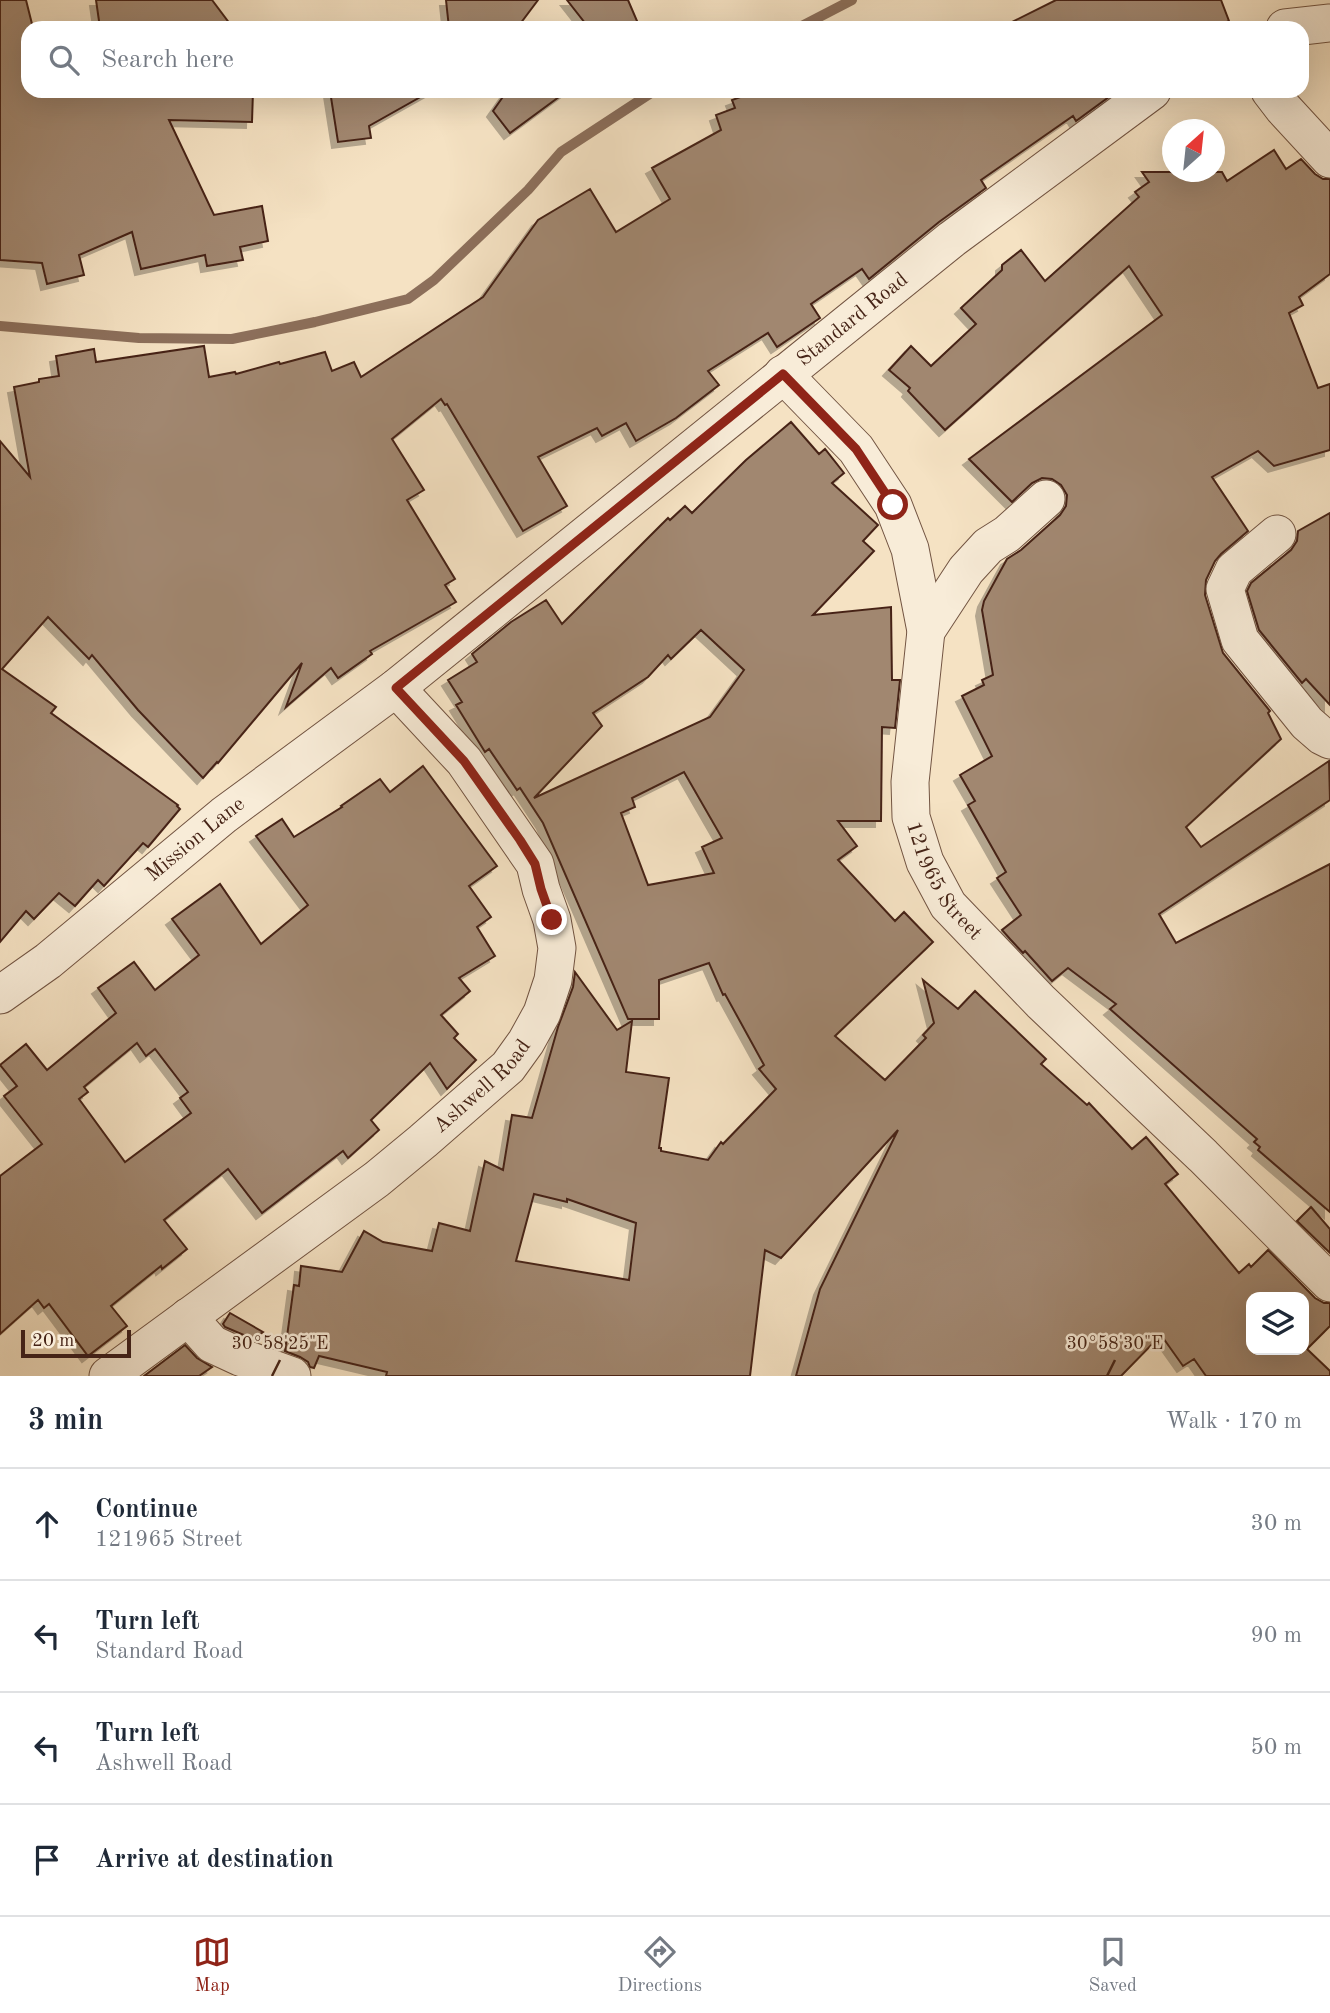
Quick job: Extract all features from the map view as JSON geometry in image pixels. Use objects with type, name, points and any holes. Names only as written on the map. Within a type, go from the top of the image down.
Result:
[{"type":"street","points":[[1309,25],[1330,23]]},
{"type":"street","name":"Standard Road","points":[[396,688],[952,239],[1143,98]]},
{"type":"street","points":[[1275,98],[1330,159]]},
{"type":"street","name":"121965 Street","points":[[783,374],[856,449],[893,505],[910,549],[926,631],[910,782],[911,817],[925,862],[948,905],[1041,1002],[1203,1156],[1330,1283]]},
{"type":"street","points":[[926,631],[966,570],[988,547],[1046,499]]},
{"type":"street","points":[[1277,534],[1234,569],[1225,589],[1240,640],[1307,723],[1321,736],[1330,740]]},
{"type":"street","name":"Mission Lane","points":[[0,995],[48,961],[224,815],[396,688]]},
{"type":"street","name":"Ashwell Road","points":[[108,1376],[377,1179],[508,1068],[542,1013],[553,980],[557,948],[552,920],[535,864],[464,761],[396,688]]},
{"type":"street","points":[[188,1317],[212,1344],[292,1376]]},
{"type":"building","points":[[0,0],[26,0],[31,21],[21,21],[21,98],[253,98],[252,122],[169,120],[214,215],[262,206],[268,241],[240,247],[243,260],[207,266],[205,255],[141,269],[132,232],[79,255],[84,275],[47,284],[42,263],[0,260]]},
{"type":"building","points":[[96,0],[212,0],[228,21],[99,21]]},
{"type":"building","points":[[446,0],[538,0],[522,21],[448,21]]},
{"type":"building","points":[[567,0],[628,0],[637,21],[584,21]]},
{"type":"building","points":[[1056,0],[1221,0],[1229,21],[1014,21]]},
{"type":"building","points":[[331,98],[419,98],[369,126],[371,138],[338,142]]},
{"type":"building","points":[[502,98],[558,98],[510,133],[493,111]]},
{"type":"building","points":[[1107,98],[1076,121],[1073,116],[981,180],[986,188],[869,279],[862,269],[811,304],[820,318],[777,347],[768,333],[708,371],[719,385],[676,418],[636,441],[626,423],[602,436],[597,428],[538,457],[567,506],[523,531],[447,404],[441,399],[392,439],[424,490],[407,500],[455,579],[445,585],[456,602],[370,651],[372,654],[338,678],[331,668],[286,707],[302,663],[203,778],[138,710],[92,655],[89,659],[48,617],[2,669],[56,707],[51,713],[180,809],[148,847],[143,843],[104,886],[98,880],[75,906],[59,893],[34,919],[26,911],[0,942],[0,441],[30,477],[14,387],[59,376],[56,356],[94,349],[96,362],[204,346],[209,377],[236,374],[325,352],[332,371],[354,362],[361,377],[483,297],[538,220],[590,189],[616,232],[670,199],[652,168],[721,130],[716,115],[735,108],[732,100]]},
{"type":"building","points":[[1274,150],[1286,169],[1301,159],[1315,174],[1323,179],[1330,179],[1330,274],[1299,297],[1303,305],[1289,313],[1318,388],[1330,384],[1330,450],[1274,466],[1258,451],[1212,477],[1248,531],[1215,561],[1206,580],[1205,595],[1223,653],[1270,711],[1268,713],[1281,739],[1186,827],[1201,847],[1329,761],[1330,800],[1159,914],[1176,943],[1330,864],[1330,1212],[1258,1150],[1260,1147],[1254,1142],[1257,1139],[1110,1009],[1116,1004],[1068,968],[1052,981],[1002,930],[1021,915],[997,878],[1006,872],[968,805],[975,801],[960,775],[992,756],[962,696],[984,685],[982,680],[993,675],[982,610],[984,601],[1007,559],[1060,515],[1066,506],[1067,495],[1061,485],[1052,479],[1042,478],[1032,483],[1012,502],[969,459],[1162,315],[1129,266],[945,430],[908,391],[910,388],[889,370],[911,346],[931,366],[976,324],[961,308],[1002,270],[1002,265],[1021,250],[1045,281],[1139,197],[1135,192],[1149,182],[1142,172],[1162,172],[1162,182],[1225,182],[1225,177],[1227,181]]},
{"type":"building","points":[[791,422],[819,454],[825,449],[844,473],[832,483],[878,525],[863,541],[874,551],[813,615],[891,607],[892,680],[900,680],[895,728],[882,727],[881,821],[838,821],[857,846],[838,860],[895,921],[904,912],[933,942],[835,1036],[885,1080],[926,1038],[923,1035],[934,1023],[923,980],[958,1009],[975,991],[1046,1059],[1041,1064],[1087,1105],[1089,1103],[1132,1149],[1146,1137],[1178,1174],[1165,1184],[1239,1273],[1249,1264],[1251,1267],[1268,1250],[1315,1298],[1330,1303],[1330,1326],[1309,1347],[1309,1292],[1246,1292],[1246,1355],[1309,1355],[1309,1351],[1330,1371],[1330,1376],[1206,1376],[1194,1359],[1183,1366],[1161,1335],[1121,1376],[796,1376],[820,1289],[898,1130],[781,1258],[765,1250],[750,1376],[386,1376],[387,1372],[319,1356],[314,1368],[300,1357],[285,1351],[294,1285],[299,1286],[301,1266],[342,1272],[364,1231],[383,1242],[432,1251],[439,1223],[470,1231],[485,1161],[503,1170],[512,1115],[532,1118],[558,1027],[573,987],[575,972],[617,1030],[632,1021],[626,1072],[669,1078],[659,1148],[661,1151],[708,1160],[721,1142],[723,1144],[776,1089],[759,1069],[764,1065],[725,994],[723,995],[709,963],[659,980],[659,1019],[628,1019],[543,823],[489,749],[485,752],[456,705],[462,702],[448,680],[477,662],[472,654],[511,622],[546,600],[562,624],[668,518],[670,520],[685,506],[692,513],[746,460]],"holes":[[[701,630],[744,670],[710,717],[534,798],[602,726],[593,713],[648,677],[668,655],[671,659]],[[684,772],[722,838],[702,847],[714,873],[648,885],[621,813],[635,807],[632,798]],[[534,1194],[567,1202],[567,1199],[636,1223],[629,1280],[516,1261]]]},
{"type":"building","points":[[1330,513],[1330,705],[1306,679],[1302,683],[1259,630],[1247,591],[1251,583],[1291,550],[1297,541],[1298,531]]},
{"type":"building","points":[[423,766],[497,866],[469,886],[491,917],[477,927],[495,956],[459,978],[470,991],[441,1015],[458,1034],[454,1038],[476,1060],[447,1089],[430,1063],[371,1120],[379,1130],[348,1158],[343,1151],[262,1213],[228,1169],[164,1220],[187,1249],[111,1306],[127,1326],[88,1356],[49,1304],[44,1308],[38,1300],[0,1334],[0,1176],[42,1144],[4,1096],[17,1086],[0,1065],[26,1044],[47,1070],[116,1013],[98,988],[134,962],[155,990],[199,955],[172,919],[220,884],[261,944],[308,905],[256,836],[282,819],[294,837],[380,779],[390,792]],"holes":[[[137,1043],[146,1056],[155,1049],[188,1092],[180,1098],[191,1113],[125,1162],[79,1099],[88,1092],[84,1087]]]},
{"type":"building","points":[[1311,1207],[1330,1229],[1330,1253],[1297,1221]]},
{"type":"building","points":[[230,1313],[263,1332],[253,1339],[225,1327],[223,1324]]},
{"type":"building","points":[[185,1345],[197,1358],[212,1367],[199,1376],[144,1376]]},
{"type":"waterway","points":[[812,21],[852,0]]},
{"type":"waterway","points":[[0,326],[139,338],[232,339],[408,299],[434,280],[528,190],[561,152],[643,98]]},
{"type":"route","points":[[552,920],[535,864],[520,840],[464,761],[396,688],[783,374],[856,449],[893,505]]}]
